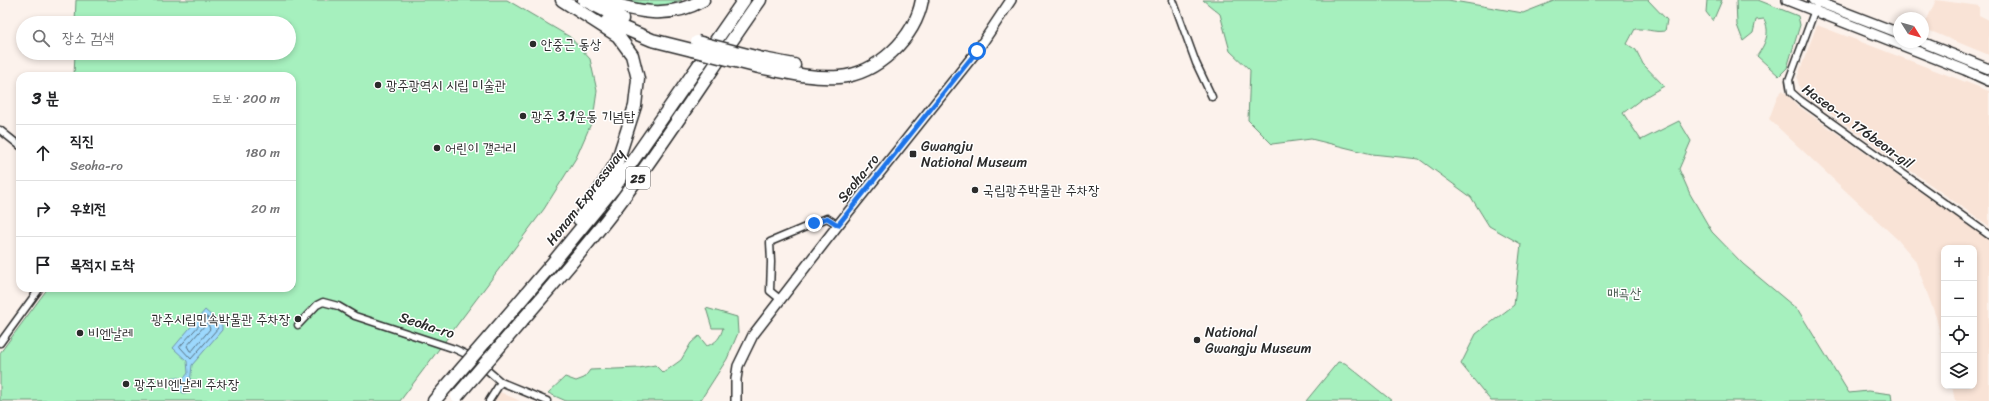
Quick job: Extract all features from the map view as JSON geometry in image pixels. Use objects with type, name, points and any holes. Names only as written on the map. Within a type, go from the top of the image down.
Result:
[{"type":"highway","points":[[562,0],[622,28],[652,40],[695,46]]},
{"type":"highway","points":[[552,265],[564,239],[596,196],[617,162],[635,106],[638,79],[632,55],[618,36],[562,0]]},
{"type":"highway","points":[[584,0],[625,21],[695,46],[761,63],[785,72],[838,77],[859,72],[877,63],[891,52],[903,40],[913,24],[922,0]]},
{"type":"highway","points":[[601,0],[646,12],[668,12],[694,5],[703,0]]},
{"type":"highway","name":"Honam Expressway","points":[[434,401],[552,265],[614,189],[744,0]]},
{"type":"highway","name":"Honam Expressway","points":[[455,398],[621,200],[662,145],[706,76],[760,0]]},
{"type":"highway","points":[[761,63],[823,69],[842,68],[865,62],[896,39],[906,25],[916,0]]},
{"type":"main road","name":"Seoha-ro","points":[[736,401],[736,379],[738,366],[745,348],[753,335],[838,225],[977,51],[1011,0]]},
{"type":"main road","points":[[1787,0],[1815,4],[1893,31]]},
{"type":"main road","points":[[1815,4],[1989,81]]},
{"type":"main road","points":[[1929,45],[1989,69]]},
{"type":"street","points":[[1173,0],[1196,63],[1212,97]]},
{"type":"street","name":"Haseo-ro 176beon-gil","points":[[1815,4],[1789,80],[1791,92],[1800,100],[1989,235]]},
{"type":"street","points":[[0,130],[16,143]]},
{"type":"street","points":[[781,300],[770,291],[770,242],[827,218],[838,225]]},
{"type":"street","points":[[0,343],[37,292]]},
{"type":"street","name":"Seoha-ro","points":[[298,325],[317,305],[323,302],[338,306],[355,316],[455,349],[472,357],[501,382],[547,401]]},
{"type":"street","points":[[489,401],[501,382]]},
{"type":"shaded area","points":[[1936,0],[1979,6],[1979,15],[1989,20],[1989,55],[1929,30],[1929,15]]},
{"type":"shaded area","points":[[1817,25],[1989,91],[1989,226],[1801,93],[1797,78]]},
{"type":"shaded area","points":[[1783,90],[1798,106],[1989,240],[1989,401],[1955,401],[1953,389],[1977,389],[1977,245],[1941,245],[1941,339],[1936,317],[1915,260],[1898,240],[1769,119],[1778,95]]},
{"type":"shaded area","points":[[500,392],[520,401],[495,401]]},
{"type":"green space","points":[[76,0],[507,0],[570,37],[590,59],[597,91],[593,119],[576,158],[544,209],[400,401],[0,401],[0,353],[45,292],[296,292],[296,72],[74,72],[75,60],[296,60],[296,16],[75,16]]},
{"type":"green space","points":[[620,0],[682,0],[674,3],[651,6]]},
{"type":"green space","name":"매곡산","points":[[1203,0],[1448,0],[1523,13],[1556,0],[1648,0],[1667,20],[1665,31],[1635,29],[1627,44],[1636,50],[1643,64],[1664,86],[1640,100],[1623,113],[1641,140],[1679,121],[1691,141],[1679,169],[1690,194],[1712,232],[1743,264],[1798,310],[1849,393],[1868,391],[1891,394],[1892,401],[1491,401],[1461,364],[1476,334],[1514,305],[1521,244],[1489,226],[1471,197],[1419,159],[1372,154],[1311,139],[1272,144],[1248,120],[1250,70],[1230,51],[1220,14]]},
{"type":"green space","points":[[1707,0],[1722,0],[1713,21],[1706,12]]},
{"type":"green space","points":[[1736,0],[1758,0],[1798,16],[1800,25],[1787,68],[1779,76],[1757,56],[1767,34],[1764,19],[1756,20],[1753,33],[1743,41],[1737,25]]},
{"type":"green space","points":[[706,308],[737,317],[738,333],[727,359],[700,401],[566,401],[548,393],[565,377],[576,381],[584,378],[590,370],[639,368],[655,365],[663,373],[681,360],[691,343],[699,336],[707,346],[716,341],[719,337],[723,328],[712,328]]},
{"type":"green space","points":[[1338,362],[1345,363],[1392,401],[1306,401]]},
{"type":"water","points":[[205,310],[222,325],[222,330],[192,365],[190,382],[186,393],[183,393],[171,382],[173,377],[183,379],[186,376],[188,373],[187,361],[173,348]]},
{"type":"place","name":"안중근 동상","points":[[533,44]]},
{"type":"place","name":"광주광역시 시립 미술관","points":[[378,85]]},
{"type":"place","name":"광주 3.1운동 기념탑","points":[[523,116]]},
{"type":"place","name":"어린이 갤러리","points":[[437,148]]},
{"type":"place","name":"Gwangju National Museum","points":[[913,154]]},
{"type":"place","name":"국립광주박물관 주차장","points":[[975,190]]},
{"type":"place","name":"광주시립민속박물관 주차장","points":[[298,319]]},
{"type":"place","name":"비엔날레","points":[[80,333]]},
{"type":"place","name":"National Gwangju Museum","points":[[1197,340]]},
{"type":"place","name":"광주비엔날레 주차장","points":[[126,384]]},
{"type":"route","points":[[814,223],[827,218],[838,225],[900,150],[977,51]]}]
